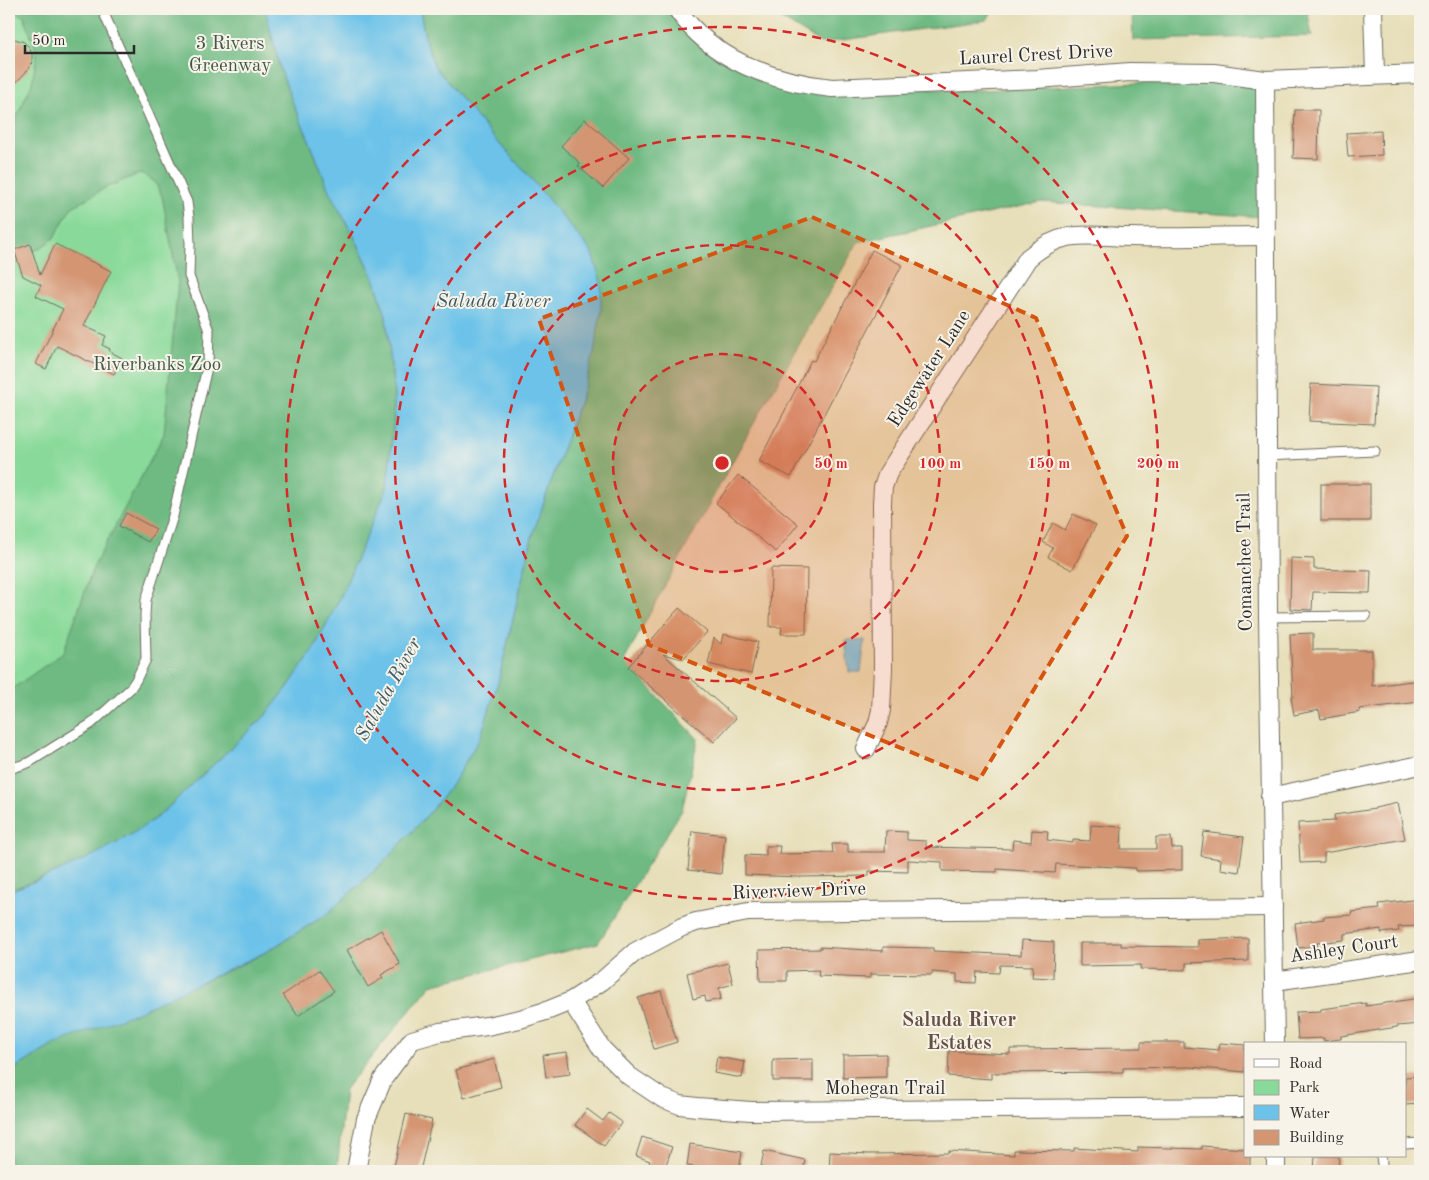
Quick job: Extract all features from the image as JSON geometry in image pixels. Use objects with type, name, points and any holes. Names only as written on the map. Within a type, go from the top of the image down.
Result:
[{"type":"street","name":"Laurel Crest Drive","points":[[677,9],[701,35],[736,60],[762,73],[803,85],[832,88],[1037,79],[1130,72],[1214,72],[1265,80],[1420,74]]},
{"type":"street","points":[[1373,9],[1375,75]]},
{"type":"street","name":"Comanchee Trail","points":[[1265,80],[1266,456],[1274,1042]]},
{"type":"street","name":"Edgewater Lane","points":[[866,749],[878,723],[881,710],[883,669],[882,503],[886,480],[895,461],[1028,258],[1038,249],[1051,242],[1081,235],[1130,237],[1265,236]]},
{"type":"street","points":[[1270,796],[1420,765]]},
{"type":"street","name":"Riverview Drive","points":[[356,1171],[366,1118],[383,1079],[412,1040],[440,1032],[487,1026],[520,1019],[549,1010],[570,1001],[602,981],[635,952],[682,927],[696,922],[748,912],[1273,906]]},
{"type":"street","name":"Ashley Court","points":[[1274,981],[1420,960]]},
{"type":"street","name":"Mohegan Trail","points":[[570,1001],[602,1049],[629,1076],[662,1098],[680,1105],[751,1111],[1244,1107]]},
{"type":"street","points":[[1276,1158],[1276,1171]]},
{"type":"lane","points":[[9,769],[28,763],[91,724],[116,703],[136,680],[146,659],[146,600],[173,516],[208,363],[209,331],[189,276],[190,244],[187,202],[102,9]]},
{"type":"lane","points":[[1266,456],[1376,451]]},
{"type":"lane","points":[[1268,617],[1366,616]]},
{"type":"lane","points":[[1406,1144],[1420,1143]]},
{"type":"lane","points":[[1381,1158],[1383,1171]]},
{"type":"highlighted area","points":[[812,217],[1036,318],[1127,536],[979,780],[649,645],[539,319]]},
{"type":"green space","name":"Riverbanks Zoo","points":[[9,9],[141,9],[277,511],[9,778]]},
{"type":"green space","name":"3 Rivers Greenway","points":[[9,9],[265,9],[280,68],[292,101],[330,193],[374,278],[386,316],[394,392],[394,420],[387,488],[341,596],[313,650],[288,687],[264,717],[160,815],[148,824],[114,846],[75,865],[9,891],[9,691],[63,653],[93,568],[164,434],[178,282],[162,196],[155,182],[141,173],[105,188],[71,208],[54,238],[39,249],[9,262],[9,134],[32,83],[37,54],[24,16],[9,11]]},
{"type":"green space","points":[[421,9],[669,9],[778,79],[962,91],[1269,77],[1263,217],[1041,202],[858,242],[742,444],[624,661],[698,739],[682,810],[598,943],[431,985],[345,1089],[337,1171],[9,1171],[9,1072],[55,1044],[232,969],[266,952],[327,914],[385,861],[429,813],[451,786],[481,736],[499,679],[533,533],[582,395],[591,251],[435,67],[426,43]]},
{"type":"green space","points":[[765,9],[993,9],[987,20],[821,43]]},
{"type":"green space","points":[[1132,9],[1307,9],[1312,36],[1133,40]]},
{"type":"water","name":"Saluda River","points":[[265,9],[421,9],[426,43],[435,67],[591,251],[601,282],[601,312],[594,353],[582,395],[533,533],[499,679],[481,736],[451,786],[385,861],[327,914],[266,952],[133,1014],[55,1044],[9,1072],[9,891],[106,849],[160,815],[264,717],[288,687],[313,650],[341,596],[387,488],[394,420],[394,392],[386,316],[374,278],[330,193],[292,101],[280,68]]},
{"type":"water","points":[[845,640],[865,640],[861,672],[849,672]]},
{"type":"building","points":[[9,37],[24,42],[29,47],[32,54],[32,62],[30,67],[9,90]]},
{"type":"building","points":[[1295,110],[1319,110],[1318,159],[1293,158]]},
{"type":"building","points":[[585,119],[629,158],[603,188],[578,166],[580,163],[561,146]]},
{"type":"building","points":[[1381,131],[1382,155],[1348,157],[1346,133]]},
{"type":"building","points":[[30,244],[40,275],[55,244],[111,271],[84,326],[106,336],[102,345],[122,358],[114,374],[57,346],[46,369],[36,364],[63,309],[36,296],[41,285],[23,276],[14,250]]},
{"type":"building","points":[[872,250],[902,265],[791,477],[759,461],[811,360],[814,361]]},
{"type":"building","points":[[1311,384],[1376,387],[1374,424],[1309,421]]},
{"type":"building","points":[[738,475],[798,524],[776,552],[716,503]]},
{"type":"building","points":[[1321,484],[1370,484],[1370,521],[1321,521]]},
{"type":"building","points":[[126,513],[156,529],[148,542],[119,526]]},
{"type":"building","points":[[1073,514],[1096,525],[1072,570],[1048,557],[1053,548],[1043,542],[1053,523],[1065,530]]},
{"type":"building","points":[[1291,558],[1314,559],[1314,569],[1371,571],[1370,593],[1313,592],[1312,610],[1290,609]]},
{"type":"building","points":[[771,568],[807,569],[806,634],[781,634],[782,627],[770,627]]},
{"type":"building","points":[[679,608],[707,632],[683,659],[663,654],[736,718],[714,742],[628,667]]},
{"type":"building","points":[[1313,633],[1313,650],[1372,650],[1372,686],[1420,680],[1420,702],[1359,709],[1360,712],[1321,719],[1319,710],[1294,715],[1291,697],[1293,697],[1290,634]]},
{"type":"building","points":[[723,634],[758,642],[751,674],[708,664],[714,638],[721,644]]},
{"type":"building","points":[[1398,803],[1405,839],[1324,853],[1324,862],[1300,863],[1298,823],[1335,821],[1334,815],[1375,809]]},
{"type":"building","points":[[1091,825],[1122,827],[1121,849],[1156,849],[1156,837],[1171,837],[1172,848],[1182,848],[1182,870],[1136,871],[1136,868],[1056,864],[1055,873],[997,869],[997,872],[942,871],[942,862],[908,860],[908,872],[869,871],[869,876],[799,877],[745,875],[745,855],[766,856],[766,846],[780,846],[779,854],[833,853],[832,844],[848,844],[848,852],[885,852],[886,831],[907,832],[907,840],[926,841],[926,847],[1012,849],[1013,840],[1031,842],[1032,830],[1048,831],[1047,840],[1073,843],[1073,840],[1090,841]]},
{"type":"building","points":[[692,831],[725,835],[721,874],[688,870]]},
{"type":"building","points":[[1204,832],[1244,837],[1239,872],[1220,869],[1221,859],[1201,856]]},
{"type":"building","points":[[1420,899],[1420,926],[1398,927],[1399,931],[1381,933],[1381,929],[1344,934],[1344,940],[1317,943],[1317,946],[1298,948],[1295,923],[1324,919],[1323,917],[1352,915],[1351,912],[1380,909],[1379,904]]},
{"type":"building","points":[[381,930],[400,964],[381,975],[383,978],[368,987],[347,950]]},
{"type":"building","points":[[1248,938],[1248,961],[1186,963],[1186,970],[1140,969],[1141,965],[1080,966],[1080,943],[1121,943],[1121,946],[1198,947],[1198,940]]},
{"type":"building","points":[[1022,940],[1054,942],[1053,978],[1032,977],[1033,966],[1000,965],[999,973],[977,972],[976,983],[957,982],[957,974],[932,972],[932,975],[870,974],[870,978],[818,976],[819,970],[787,971],[787,981],[760,981],[759,950],[820,949],[820,947],[883,951],[883,947],[933,948],[933,951],[1021,955]]},
{"type":"building","points":[[728,963],[733,984],[719,988],[721,999],[706,1002],[705,996],[693,999],[687,973]]},
{"type":"building","points":[[319,970],[334,991],[298,1016],[283,995]]},
{"type":"building","points":[[661,991],[677,1042],[654,1049],[638,998]]},
{"type":"building","points":[[1420,998],[1420,1024],[1341,1036],[1341,1039],[1324,1041],[1324,1038],[1298,1039],[1296,1012],[1321,1011],[1321,1009],[1366,1003],[1366,1006]]},
{"type":"building","points":[[1141,1042],[1184,1042],[1184,1047],[1219,1050],[1220,1043],[1244,1045],[1244,1072],[1189,1067],[1123,1068],[1123,1072],[991,1073],[991,1079],[948,1076],[949,1051],[1010,1054],[1010,1049],[1141,1048]]},
{"type":"building","points":[[567,1052],[570,1074],[546,1077],[543,1055]]},
{"type":"building","points":[[886,1054],[886,1077],[843,1078],[843,1055]]},
{"type":"building","points":[[717,1057],[745,1062],[742,1078],[714,1073]]},
{"type":"building","points":[[494,1059],[501,1087],[464,1098],[456,1070]]},
{"type":"building","points":[[813,1059],[813,1081],[773,1081],[773,1060]]},
{"type":"building","points":[[1420,1076],[1420,1104],[1406,1105],[1406,1077]]},
{"type":"building","points":[[587,1109],[603,1121],[609,1113],[622,1122],[604,1146],[575,1125]]},
{"type":"building","points":[[406,1114],[432,1120],[420,1171],[393,1171]]},
{"type":"building","points":[[642,1137],[672,1147],[664,1171],[646,1171],[650,1161],[636,1156]]},
{"type":"building","points":[[690,1144],[742,1152],[739,1171],[711,1171],[711,1169],[687,1166]]},
{"type":"building","points":[[1202,1146],[1244,1149],[1244,1158],[1250,1158],[1250,1168],[1236,1167],[1236,1171],[1123,1167],[1123,1171],[1058,1169],[1058,1171],[829,1171],[830,1152],[869,1154],[949,1153],[949,1151],[1014,1155],[1014,1150],[1074,1151],[1074,1148],[1138,1152],[1138,1147],[1202,1149]]},
{"type":"building","points":[[764,1151],[805,1160],[803,1171],[760,1171]]},
{"type":"building","points":[[1315,1158],[1339,1158],[1338,1171],[1314,1171]]},
{"type":"district","name":"Saluda River Estates","points":[[959,1032]]}]
